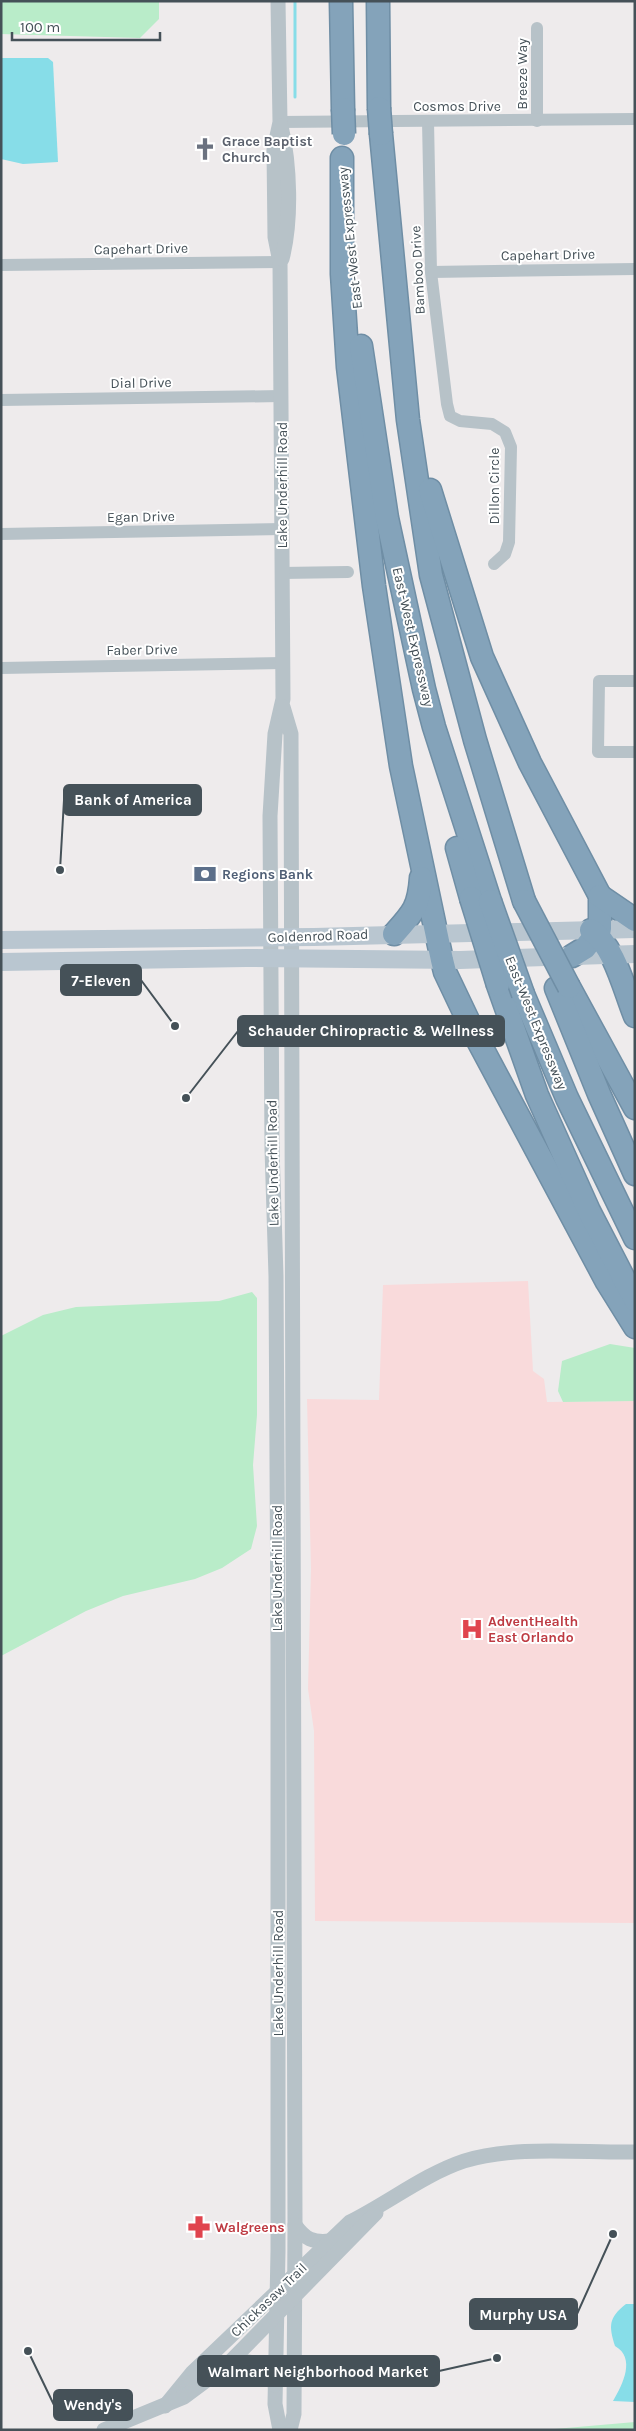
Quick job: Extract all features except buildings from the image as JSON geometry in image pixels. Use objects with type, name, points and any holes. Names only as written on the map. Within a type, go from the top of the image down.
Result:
[{"type":"highway","name":"East-West Expressway","points":[[341,1],[344,134],[342,158],[362,353],[387,518],[434,727],[480,900],[523,994],[567,1098],[635,1238]]},
{"type":"highway","points":[[378,1],[380,134],[408,420],[431,575],[475,740],[524,901],[563,988],[599,1094],[635,1174]]},
{"type":"highway","points":[[342,158],[342,274],[348,367],[386,671],[401,766],[421,870],[445,972],[479,1043],[607,1282],[635,1327]]},
{"type":"highway","points":[[408,420],[482,657],[530,763],[600,896],[635,920]]},
{"type":"highway","points":[[394,934],[413,914],[418,904],[421,870]]},
{"type":"highway","points":[[572,956],[585,948],[596,931],[600,896]]},
{"type":"highway","points":[[480,900],[498,985],[536,1095],[589,1211],[635,1300]]},
{"type":"highway","points":[[596,931],[612,955],[635,1016]]},
{"type":"highway","points":[[563,988],[635,1108]]},
{"type":"main road","name":"Goldenrod Road","points":[[1,940],[292,938],[635,929]]},
{"type":"main road","name":"Goldenrod Road","points":[[1,962],[271,959],[442,960],[635,954]]},
{"type":"street","name":"Lake Underhill Road","points":[[278,1],[280,122],[287,150],[287,237],[280,262],[282,573],[283,707],[291,734],[293,959],[295,2297],[294,2414],[290,2430]]},
{"type":"street","name":"Breeze Way","points":[[536,121],[537,28]]},
{"type":"street","name":"Cosmos Drive","points":[[280,122],[635,119]]},
{"type":"street","name":"Bamboo Drive","points":[[428,121],[431,272],[439,345],[450,416]]},
{"type":"street","name":"Capehart Drive","points":[[1,265],[280,262]]},
{"type":"street","name":"Capehart Drive","points":[[431,272],[635,269]]},
{"type":"street","name":"Dial Drive","points":[[1,400],[281,396]]},
{"type":"street","name":"Dillon Circle","points":[[450,416],[460,421],[492,424],[505,432],[511,447],[509,542],[505,554],[494,564]]},
{"type":"street","name":"Egan Drive","points":[[1,534],[282,529]]},
{"type":"street","points":[[282,573],[348,572]]},
{"type":"street","name":"Faber Drive","points":[[1,668],[283,663]]},
{"type":"street","points":[[635,681],[599,681],[598,752],[635,752]]},
{"type":"street","name":"Lake Underhill Road","points":[[280,2430],[275,2404],[278,1754],[276,1276],[272,1148],[270,938],[272,775],[275,734],[283,707]]},
{"type":"street","points":[[277,1479],[294,1479]]},
{"type":"street","points":[[278,1754],[288,1773],[295,1795]]},
{"type":"street","points":[[278,1894],[286,1918],[295,1932]]},
{"type":"street","name":"Chickasaw Trail","points":[[165,2406],[192,2372],[350,2222],[382,2206],[438,2172],[463,2162],[486,2156],[523,2153],[635,2152]]},
{"type":"street","name":"Chickasaw Trail","points":[[104,2430],[184,2397],[227,2365],[382,2206]]},
{"type":"street","points":[[295,2225],[301,2233],[312,2241],[330,2241]]},
{"type":"street","points":[[227,2365],[239,2361],[253,2362],[266,2370],[275,2385]]},
{"type":"shaded area","name":"AdventHealth East Orlando","points":[[528,1281],[533,1371],[544,1379],[547,1402],[635,1401],[635,1923],[315,1921],[314,1731],[308,1689],[311,1569],[307,1399],[379,1400],[383,1285]]},
{"type":"green space","points":[[1,1],[159,1],[159,19],[140,38],[1,34]]},
{"type":"green space","points":[[252,1292],[257,1298],[257,1415],[253,1465],[257,1526],[251,1549],[222,1568],[195,1579],[123,1596],[86,1611],[1,1656],[1,1336],[43,1315],[76,1307],[219,1301]]},
{"type":"green space","points":[[610,1344],[635,1348],[635,1401],[563,1402],[558,1391],[562,1361]]},
{"type":"green space","points":[[635,2422],[635,2430],[543,2430]]},
{"type":"water","points":[[1,58],[48,58],[53,62],[58,162],[23,164],[1,159]]},
{"type":"water","points":[[626,2304],[635,2304],[635,2402],[613,2401],[624,2379],[626,2364],[625,2357],[615,2346],[611,2328],[613,2318]]},
{"type":"waterway","points":[[295,1],[295,97]]},
{"type":"place","name":"Grace Baptist Church","points":[[205,149]]},
{"type":"place","name":"Bank of America","points":[[60,870]]},
{"type":"place","name":"Regions Bank","points":[[205,874]]},
{"type":"place","name":"7-Eleven","points":[[175,1026]]},
{"type":"place","name":"Schauder Chiropractic & Wellness","points":[[186,1098]]},
{"type":"place","name":"AdventHealth East Orlando","points":[[472,1629]]},
{"type":"place","name":"Walgreens","points":[[199,2227]]},
{"type":"place","name":"Murphy USA","points":[[613,2234]]},
{"type":"place","name":"Wendy's","points":[[28,2351]]},
{"type":"place","name":"Walmart Neighborhood Market","points":[[497,2358]]}]
